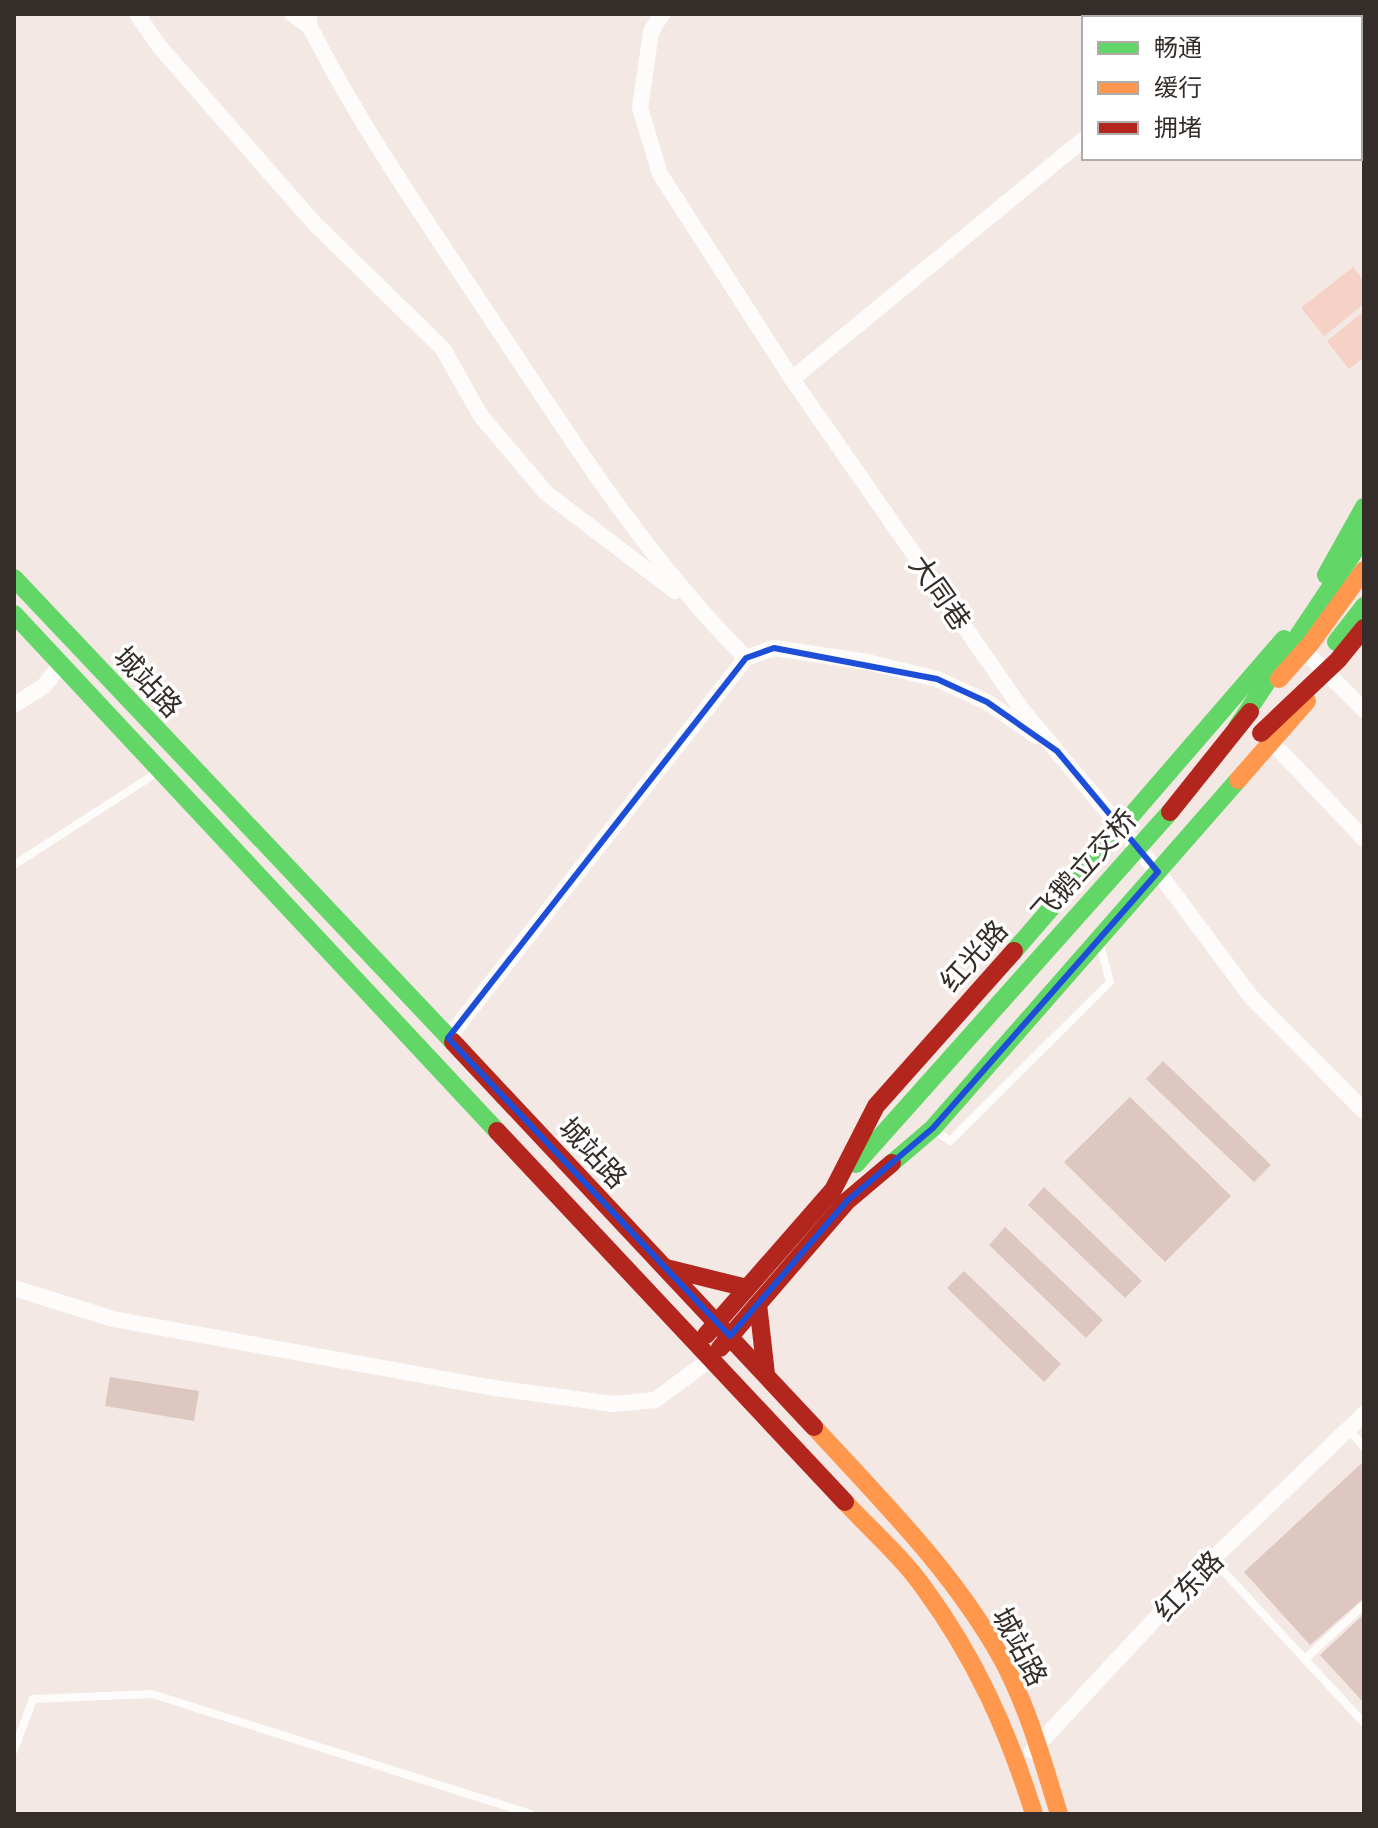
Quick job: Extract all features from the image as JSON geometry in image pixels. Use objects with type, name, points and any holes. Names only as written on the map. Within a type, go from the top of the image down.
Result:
[{"type":"main road","points":[[1303,616],[1364,507]]},
{"type":"main road","points":[[1237,727],[1364,537]]},
{"type":"main road","name":"红光路","points":[[711,1359],[758,1304],[840,1195],[876,1106],[1233,700],[1364,537]]},
{"type":"main road","name":"飞鹅立交桥","points":[[840,1195],[1174,808],[1237,727],[1311,643],[1364,570]]},
{"type":"main road","name":"城站路","points":[[14,578],[766,1374],[941,1567],[1002,1660],[1039,1747],[1059,1814]]},
{"type":"main road","name":"飞鹅立交桥","points":[[993,1019],[1267,738],[1364,606]]},
{"type":"main road","name":"城站路","points":[[14,614],[923,1586],[982,1676],[1017,1759],[1034,1814]]},
{"type":"main road","points":[[1267,738],[1364,629]]},
{"type":"main road","name":"红光路","points":[[697,1345],[747,1288],[840,1195],[933,1128],[1158,872],[1267,738],[1329,675],[1364,629]]},
{"type":"main road","points":[[666,1268],[747,1288]]},
{"type":"main road","points":[[758,1304],[766,1374]]},
{"type":"street","points":[[137,14],[159,46],[314,223],[443,349],[481,416],[535,482],[696,607]]},
{"type":"street","points":[[292,14],[309,21],[349,104],[619,511],[696,607],[746,658]]},
{"type":"street","name":"大同巷","points":[[662,14],[651,32],[640,108],[660,174],[792,379],[1023,711],[1158,872],[1252,998],[1364,1111]]},
{"type":"street","points":[[792,379],[1082,141]]},
{"type":"street","points":[[1288,634],[1364,710]]},
{"type":"street","points":[[448,1038],[746,658],[774,648],[867,662],[937,679],[987,702],[1057,751]]},
{"type":"street","points":[[14,705],[44,686],[61,664]]},
{"type":"street","points":[[1233,700],[1364,839]]},
{"type":"street","points":[[14,1288],[113,1319],[488,1387],[613,1404],[655,1400],[711,1359]]},
{"type":"street","name":"红东路","points":[[1017,1759],[1039,1747],[1212,1559],[1364,1414]]},
{"type":"lane","points":[[14,865],[160,770]]},
{"type":"lane","points":[[933,1128],[950,1141],[1110,982],[1099,940]]},
{"type":"lane","points":[[1348,1429],[1364,1447]]},
{"type":"lane","points":[[1212,1559],[1364,1723]]},
{"type":"lane","points":[[1305,1659],[1364,1605]]},
{"type":"lane","points":[[14,1750],[33,1699],[152,1694],[531,1814]]},
{"type":"highlighted area","points":[[774,648],[937,679],[987,702],[1057,751],[1158,872],[933,1128],[847,1201],[730,1336],[448,1038],[746,658]]},
{"type":"shaded area","points":[[1353,267],[1364,281],[1364,304],[1324,336],[1301,308]]},
{"type":"shaded area","points":[[1364,311],[1364,357],[1349,369],[1327,341]]},
{"type":"building","points":[[1163,1061],[1271,1165],[1254,1182],[1146,1079]]},
{"type":"building","points":[[1130,1097],[1231,1196],[1165,1262],[1064,1162]]},
{"type":"building","points":[[1044,1187],[1142,1281],[1125,1298],[1028,1205]]},
{"type":"building","points":[[1005,1227],[1103,1320],[1086,1338],[989,1245]]},
{"type":"building","points":[[964,1271],[1061,1364],[1044,1382],[947,1288]]},
{"type":"building","points":[[110,1377],[199,1391],[194,1421],[105,1406]]},
{"type":"building","points":[[1364,1461],[1364,1598],[1310,1645],[1244,1572]]},
{"type":"building","points":[[1364,1614],[1364,1703],[1320,1655]]},
{"type":"traffic: fast","points":[[1326,575],[1364,507]]},
{"type":"traffic: fast","points":[[1237,727],[1364,537]]},
{"type":"traffic: fast","points":[[14,578],[453,1042]]},
{"type":"traffic: fast","points":[[1336,642],[1364,606]]},
{"type":"traffic: fast","points":[[14,614],[497,1131]]},
{"type":"traffic: fast","points":[[1014,951],[1284,639]]},
{"type":"traffic: fast","points":[[892,1163],[933,1128],[1238,780]]},
{"type":"traffic: fast","points":[[856,1164],[1170,812]]},
{"type":"traffic: slow","points":[[1360,14],[1364,18]]},
{"type":"traffic: slow","points":[[1279,679],[1311,643],[1364,570]]},
{"type":"traffic: slow","points":[[1238,780],[1307,701]]},
{"type":"traffic: slow","points":[[814,1427],[915,1537],[983,1627],[1020,1696],[1059,1814]]},
{"type":"traffic: slow","points":[[845,1502],[896,1555],[943,1615],[989,1696],[1034,1814]]},
{"type":"traffic: jam","points":[[1261,733],[1338,660],[1364,628]]},
{"type":"traffic: jam","points":[[1170,812],[1250,712]]},
{"type":"traffic: jam","points":[[706,1335],[833,1190],[876,1106],[1014,951]]},
{"type":"traffic: jam","points":[[453,1042],[814,1427]]},
{"type":"traffic: jam","points":[[497,1131],[845,1502]]},
{"type":"traffic: jam","points":[[720,1348],[847,1201],[892,1163]]},
{"type":"traffic: jam","points":[[666,1268],[747,1288]]},
{"type":"traffic: jam","points":[[758,1304],[766,1374]]}]
